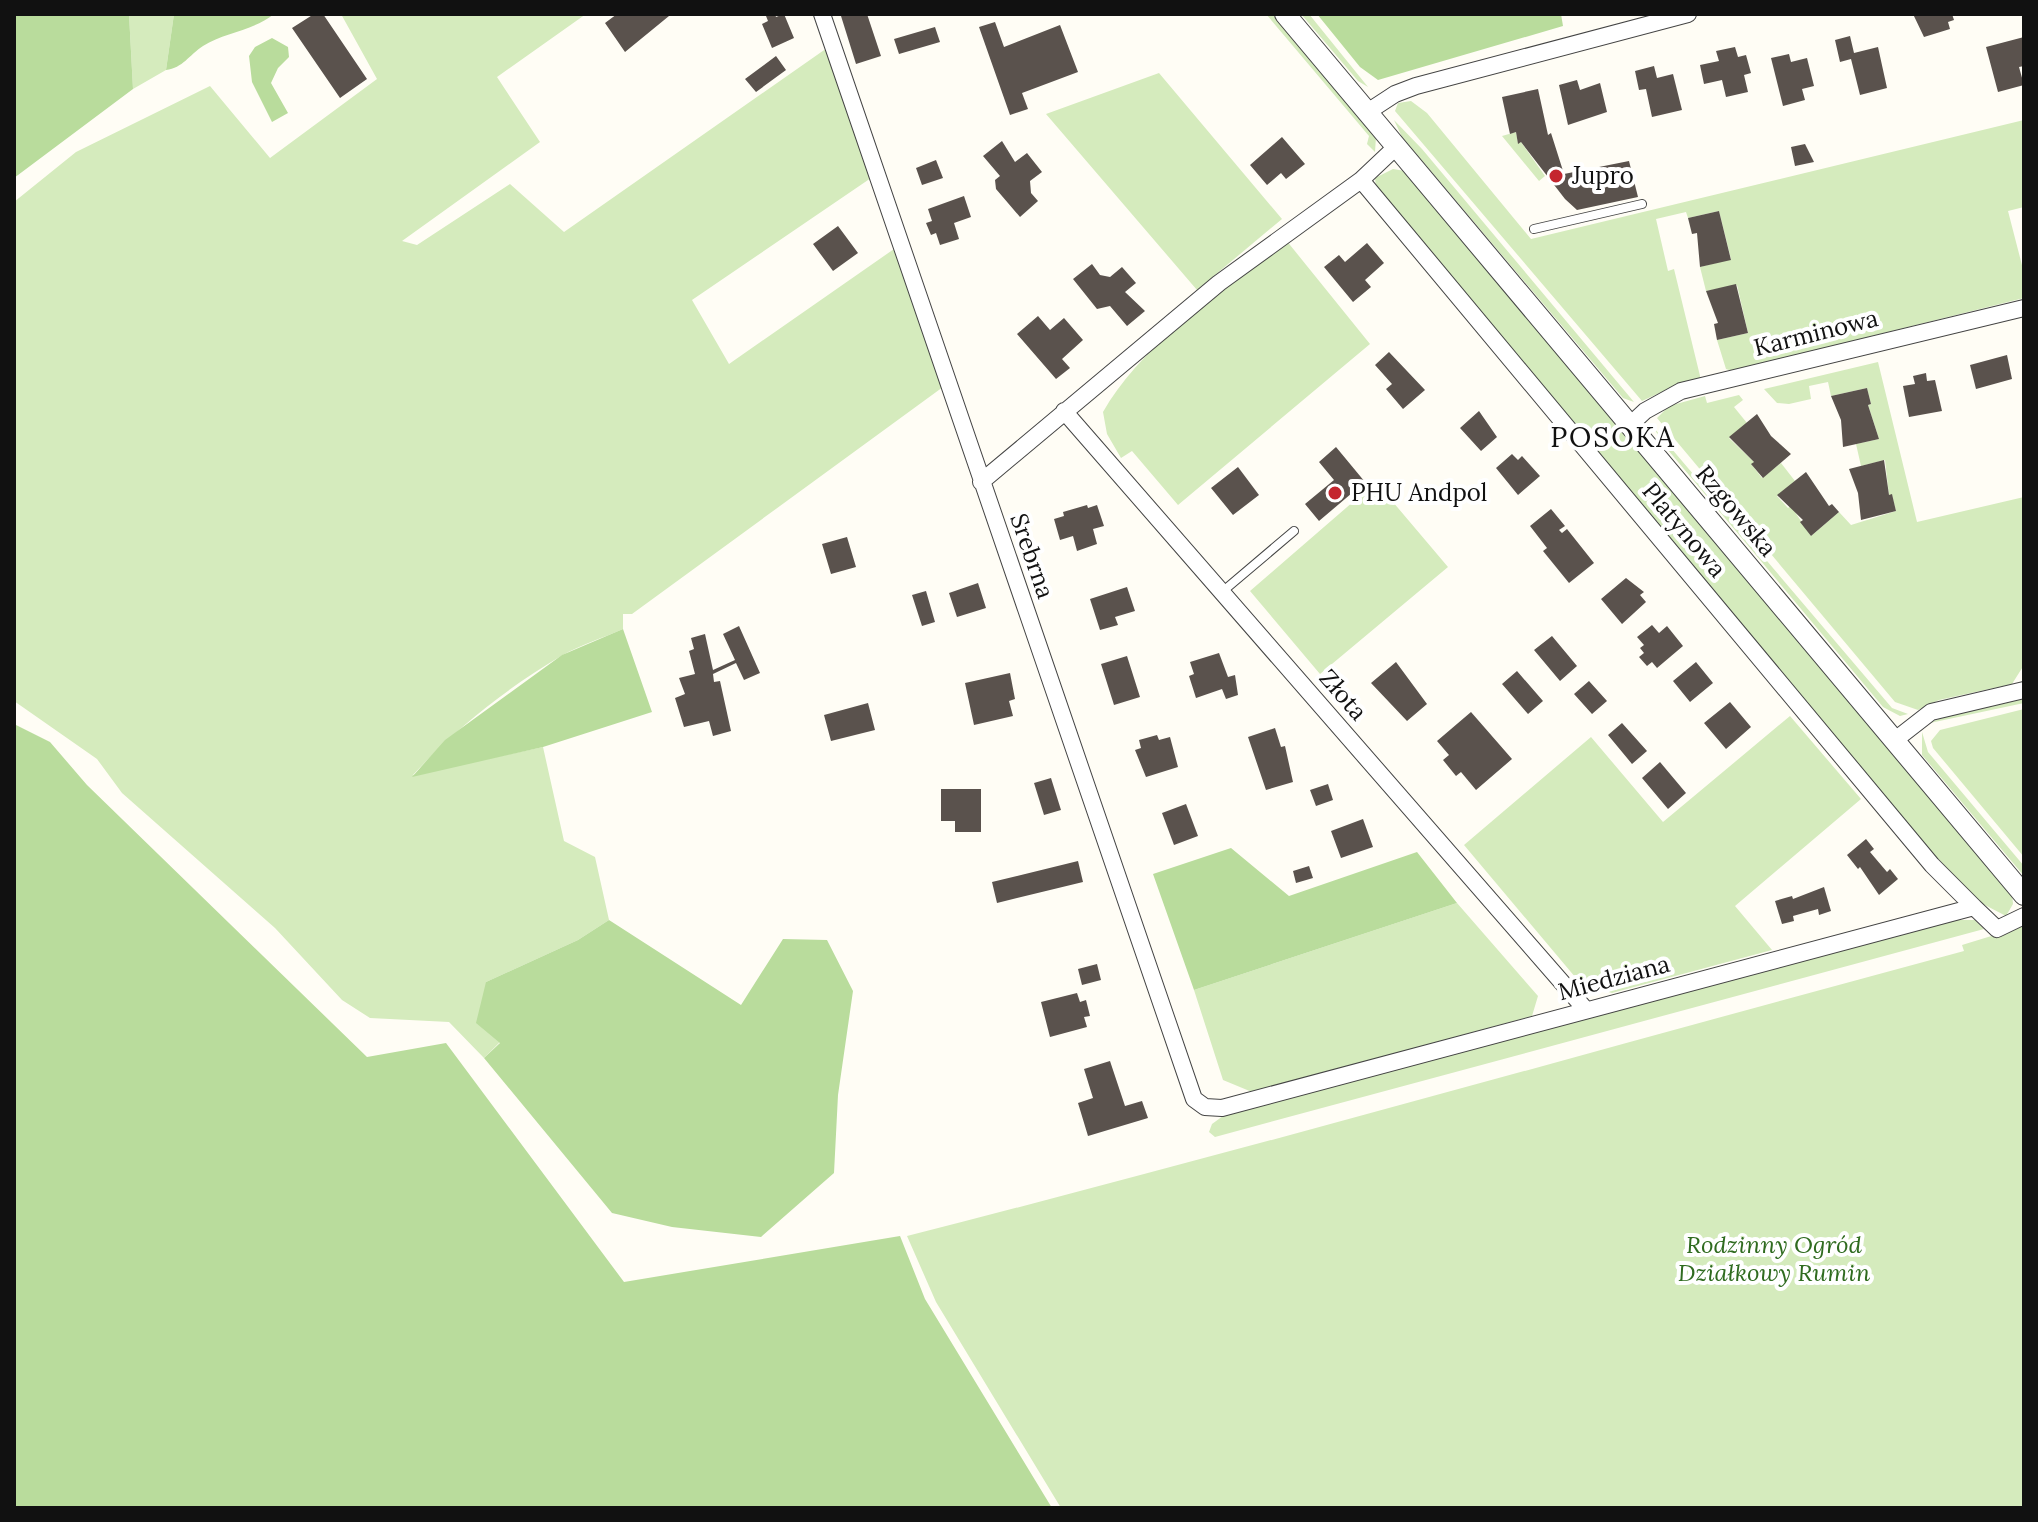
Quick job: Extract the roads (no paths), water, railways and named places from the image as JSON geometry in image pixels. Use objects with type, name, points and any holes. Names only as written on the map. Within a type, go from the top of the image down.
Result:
[{"type":"street","name":"Srebrna","points":[[822,14],[1194,1099],[1205,1107]]},
{"type":"street","name":"Rzgowska","points":[[1285,14],[2024,895]]},
{"type":"street","points":[[1369,111],[1395,94],[1416,86],[1688,14]]},
{"type":"street","points":[[981,482],[1219,283],[1361,180],[1397,146]]},
{"type":"street","name":"Platynowa","points":[[1361,180],[1932,865],[1974,907]]},
{"type":"street","name":"Karminowa","points":[[1629,426],[1645,411],[1681,391],[2024,308]]},
{"type":"street","name":"Złota","points":[[1064,411],[1586,1010]]},
{"type":"street","points":[[1895,740],[1931,712],[2024,690]]},
{"type":"street","points":[[1974,907],[1997,929],[2024,916]]},
{"type":"street","name":"Miedziana","points":[[1205,1107],[1222,1108],[1974,907]]},
{"type":"lane","points":[[1534,229],[1642,204]]},
{"type":"lane","points":[[1222,592],[1294,531]]},
{"type":"place","name":"Jupro","points":[[1556,176]]},
{"type":"place","name":"PHU Andpol","points":[[1335,493]]},
{"type":"district","name":"POSOKA","points":[[1613,437]]},
{"type":"park label","name":"Rodzinny Ogród Działkowy Rumin","points":[[1774,1259]]}]
